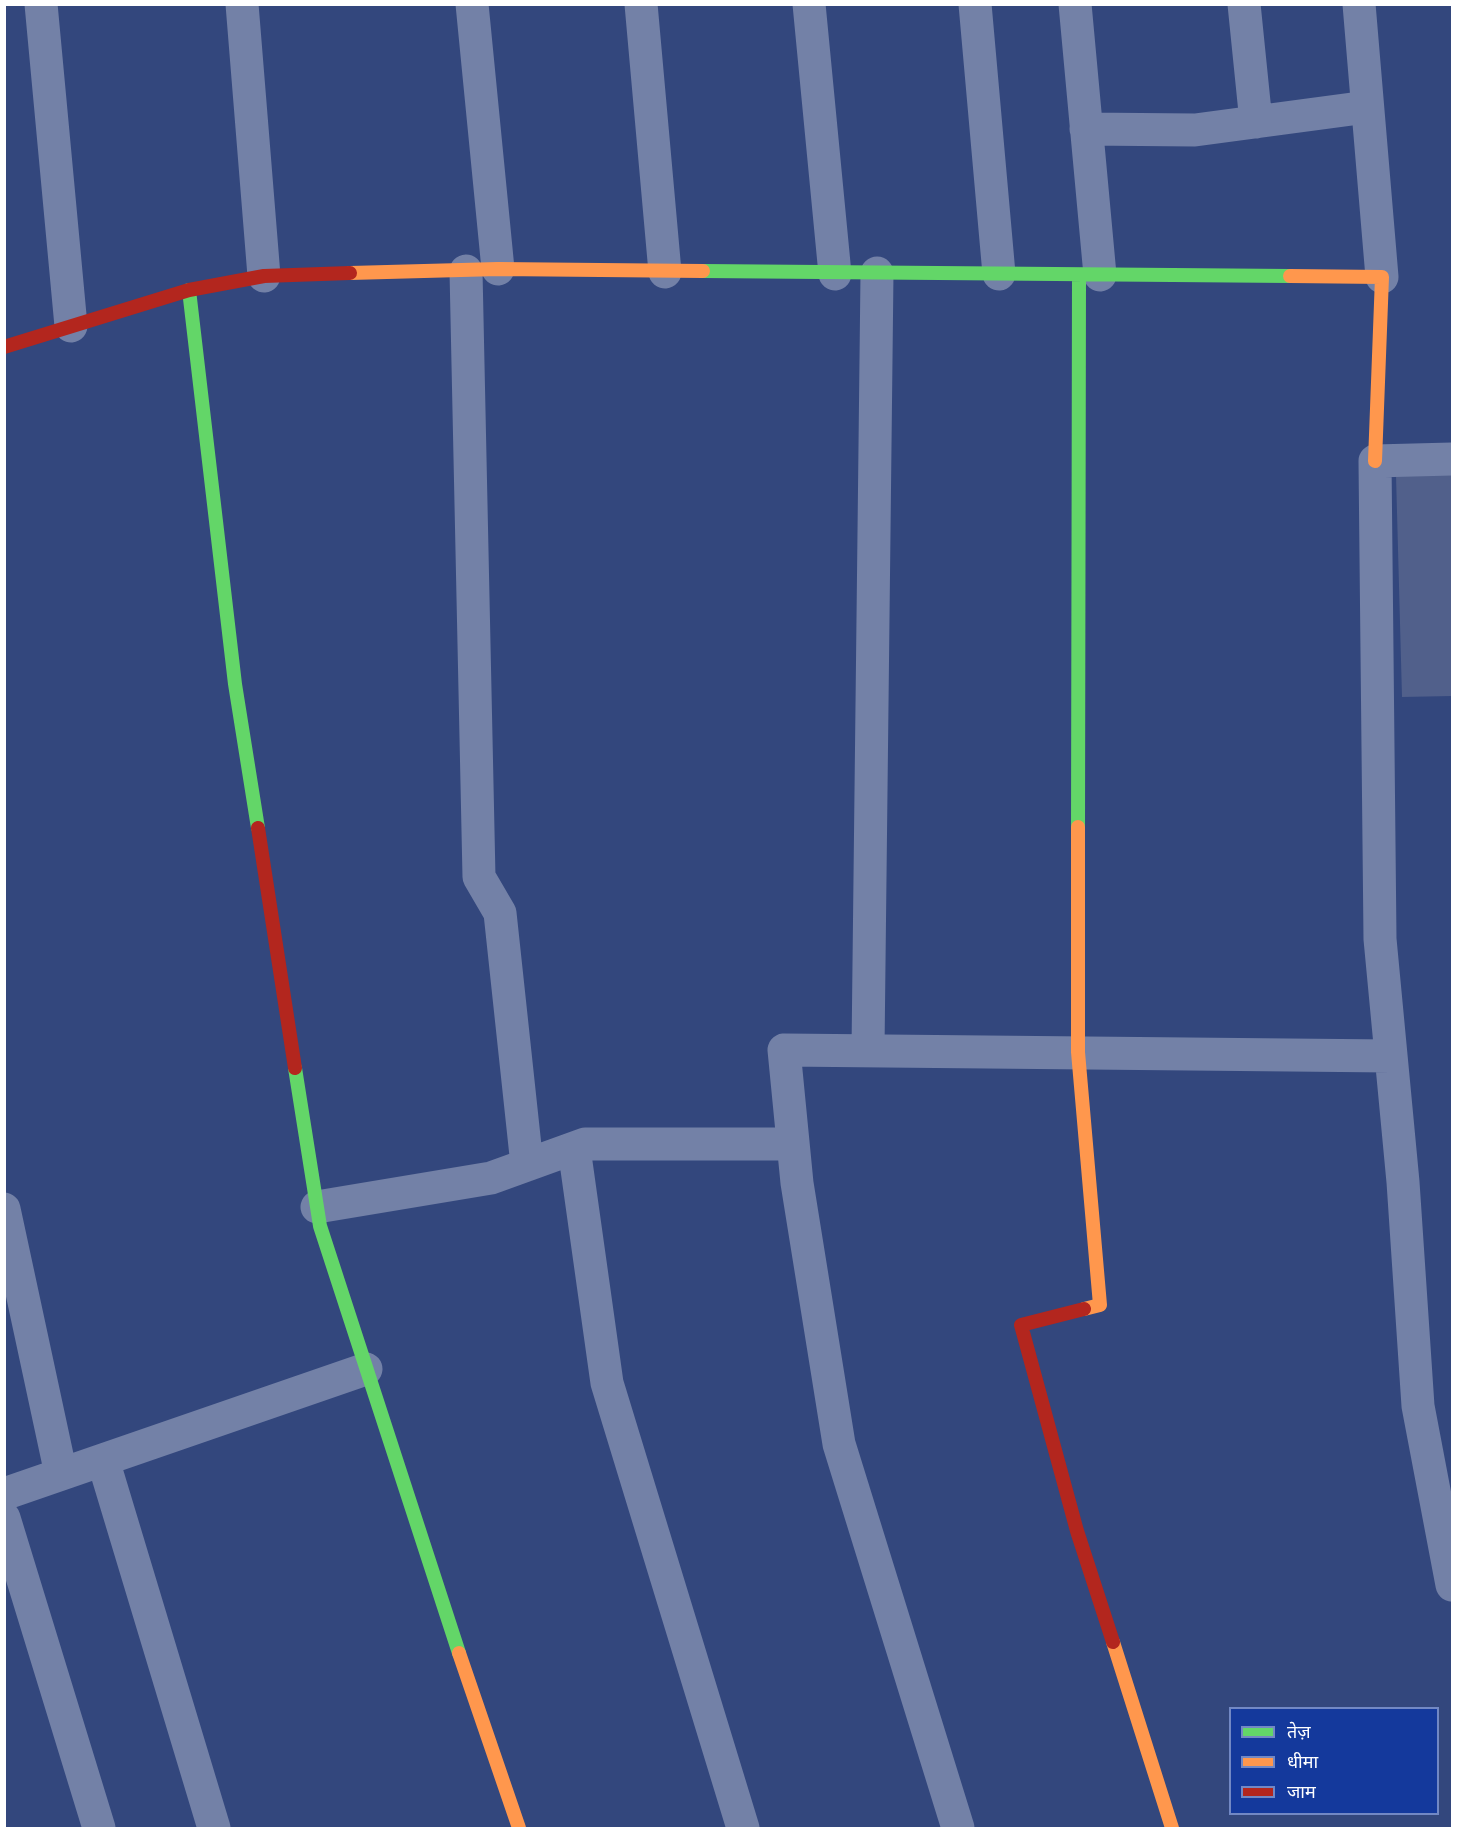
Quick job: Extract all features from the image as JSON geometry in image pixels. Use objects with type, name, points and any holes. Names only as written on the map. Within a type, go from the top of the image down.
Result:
[{"type":"street","points":[[41,4],[71,326]]},
{"type":"street","points":[[242,4],[264,276]]},
{"type":"street","points":[[472,4],[498,269]]},
{"type":"street","points":[[641,4],[665,272]]},
{"type":"street","points":[[809,4],[835,274]]},
{"type":"street","points":[[975,4],[999,274]]},
{"type":"street","points":[[1075,4],[1086,129],[1089,275],[1078,1052],[1100,1305],[1021,1325],[1077,1531],[1172,1828]]},
{"type":"street","points":[[1244,4],[1256,122]]},
{"type":"street","points":[[1359,4],[1382,277],[1375,461],[1380,939],[1418,1406],[1452,1585]]},
{"type":"street","points":[[1086,129],[1195,130],[1367,107]]},
{"type":"street","points":[[4,347],[189,290],[264,276],[498,269],[835,274],[1382,277]]},
{"type":"street","points":[[466,270],[479,877],[501,913],[527,1165]]},
{"type":"street","points":[[868,1050],[877,273]]},
{"type":"street","points":[[189,290],[235,684],[320,1226],[479,1716],[519,1828]]},
{"type":"street","points":[[1375,461],[1452,459]]},
{"type":"street","points":[[958,1828],[839,1444],[797,1183],[784,1050],[1391,1056]]},
{"type":"street","points":[[317,1207],[491,1178],[585,1144],[793,1144]]},
{"type":"street","points":[[574,1148],[607,1383],[743,1828]]},
{"type":"street","points":[[4,1209],[61,1474]]},
{"type":"street","points":[[4,1494],[366,1369]]},
{"type":"street","points":[[103,1460],[213,1828]]},
{"type":"street","points":[[4,1518],[99,1828]]},
{"type":"building","points":[[1452,474],[1452,696],[1402,697],[1396,475]]},
{"type":"traffic: fast","points":[[703,271],[1290,276]]},
{"type":"traffic: fast","points":[[1078,827],[1079,275]]},
{"type":"traffic: fast","points":[[189,290],[235,684],[258,828]]},
{"type":"traffic: fast","points":[[295,1068],[320,1226],[459,1653]]},
{"type":"traffic: slow","points":[[350,273],[498,269],[703,271]]},
{"type":"traffic: slow","points":[[1290,276],[1382,277],[1375,461]]},
{"type":"traffic: slow","points":[[1078,827],[1078,1052],[1100,1305],[1084,1309]]},
{"type":"traffic: slow","points":[[1113,1642],[1172,1828]]},
{"type":"traffic: slow","points":[[459,1653],[519,1828]]},
{"type":"traffic: jam","points":[[4,347],[189,290],[264,276],[350,273]]},
{"type":"traffic: jam","points":[[258,828],[295,1068]]},
{"type":"traffic: jam","points":[[1084,1309],[1021,1325],[1077,1531],[1113,1642]]}]
